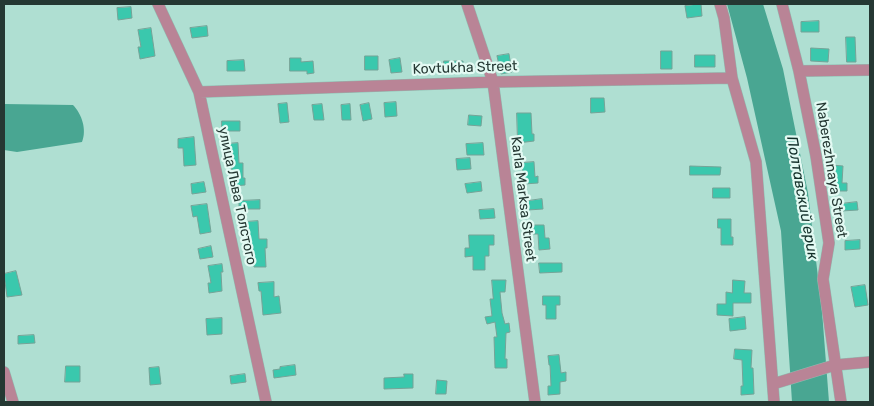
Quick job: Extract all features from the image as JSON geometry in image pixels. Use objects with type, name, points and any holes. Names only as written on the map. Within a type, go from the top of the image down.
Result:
[{"type":"street","name":"улица Льва Толстого","points":[[158,4],[199,92],[266,402]]},
{"type":"street","name":"Karla Marksa Street","points":[[467,4],[493,82],[535,402]]},
{"type":"street","points":[[720,4],[724,18],[732,78],[756,162],[774,402]]},
{"type":"street","name":"Naberezhnaya Street","points":[[782,4],[799,71],[816,156],[829,243],[823,279],[842,402]]},
{"type":"street","points":[[799,71],[870,70]]},
{"type":"street","name":"Kovtukha Street","points":[[199,92],[493,82],[732,78]]},
{"type":"street","points":[[772,384],[835,366],[870,362]]},
{"type":"street","points":[[4,372],[13,402]]},
{"type":"water","name":"Полтавский ерик","points":[[727,4],[763,4],[783,69],[808,193],[822,311],[829,402],[792,402],[781,231],[747,78]]},
{"type":"water","points":[[4,104],[73,105],[83,122],[82,142],[17,152],[4,150]]},
{"type":"building","points":[[701,4],[702,16],[687,18],[685,6]]},
{"type":"building","points":[[131,7],[132,18],[118,20],[117,8]]},
{"type":"building","points":[[819,21],[819,32],[801,32],[801,22]]},
{"type":"building","points":[[207,26],[208,36],[192,38],[190,28]]},
{"type":"building","points":[[151,28],[155,56],[140,59],[138,47],[141,47],[138,30]]},
{"type":"building","points":[[846,37],[855,37],[856,62],[847,62]]},
{"type":"building","points":[[811,48],[829,49],[828,62],[811,61]]},
{"type":"building","points":[[661,51],[672,51],[672,69],[661,69]]},
{"type":"building","points":[[509,54],[512,72],[501,74],[497,56]]},
{"type":"building","points":[[695,55],[715,55],[715,67],[695,67]]},
{"type":"building","points":[[365,56],[378,56],[378,70],[365,70]]},
{"type":"building","points":[[290,58],[301,58],[301,62],[313,61],[314,73],[307,74],[307,71],[290,71]]},
{"type":"building","points":[[400,58],[402,72],[391,73],[389,60]]},
{"type":"building","points":[[244,60],[245,71],[227,71],[227,61]]},
{"type":"building","points":[[444,61],[463,61],[464,71],[444,71]]},
{"type":"building","points":[[591,98],[604,98],[605,112],[591,113]]},
{"type":"building","points":[[396,102],[397,116],[385,117],[384,103]]},
{"type":"building","points":[[287,103],[289,122],[280,123],[278,104]]},
{"type":"building","points":[[369,103],[372,119],[363,121],[360,105]]},
{"type":"building","points":[[322,104],[324,120],[314,120],[312,105]]},
{"type":"building","points":[[350,104],[351,120],[342,120],[341,105]]},
{"type":"building","points":[[517,113],[531,113],[534,141],[518,143]]},
{"type":"building","points":[[469,115],[482,116],[481,126],[468,125]]},
{"type":"building","points":[[222,121],[240,121],[240,131],[222,131]]},
{"type":"building","points":[[194,137],[196,165],[184,166],[183,148],[178,148],[178,139]]},
{"type":"building","points":[[238,143],[239,163],[243,163],[245,185],[233,186],[231,155],[227,155],[226,144]]},
{"type":"building","points":[[483,143],[484,155],[467,155],[466,144]]},
{"type":"building","points":[[470,158],[471,169],[457,170],[456,159]]},
{"type":"building","points":[[534,162],[535,177],[538,176],[538,183],[524,184],[522,163]]},
{"type":"building","points":[[832,165],[843,166],[842,183],[847,183],[847,191],[834,191]]},
{"type":"building","points":[[690,166],[721,167],[720,175],[690,175]]},
{"type":"building","points":[[204,182],[206,192],[192,194],[191,184]]},
{"type":"building","points":[[481,182],[482,191],[467,193],[465,184]]},
{"type":"building","points":[[713,188],[730,188],[730,198],[713,198]]},
{"type":"building","points":[[542,199],[543,209],[528,210],[528,201]]},
{"type":"building","points":[[260,200],[260,209],[239,209],[239,201]]},
{"type":"building","points":[[857,202],[858,210],[841,211],[840,204]]},
{"type":"building","points":[[207,204],[211,232],[200,234],[197,216],[193,217],[191,206]]},
{"type":"building","points":[[494,209],[495,218],[480,219],[479,210]]},
{"type":"building","points":[[718,219],[731,219],[733,245],[721,245],[721,228],[718,228]]},
{"type":"building","points":[[258,221],[259,239],[267,239],[267,248],[265,248],[266,267],[254,267],[253,249],[250,249],[249,229],[245,229],[245,222]]},
{"type":"building","points":[[533,225],[544,225],[545,238],[549,238],[550,249],[539,250],[538,234],[533,234]]},
{"type":"building","points":[[469,235],[494,235],[494,245],[489,245],[489,256],[485,256],[485,270],[473,270],[473,256],[465,257],[465,248],[469,248]]},
{"type":"building","points":[[860,240],[860,249],[845,250],[845,241]]},
{"type":"building","points":[[211,246],[213,257],[200,259],[198,249]]},
{"type":"building","points":[[539,263],[562,263],[562,272],[540,273]]},
{"type":"building","points":[[222,264],[222,291],[209,293],[208,283],[211,283],[208,266]]},
{"type":"building","points":[[16,271],[22,295],[7,297],[4,274]]},
{"type":"building","points":[[492,280],[506,280],[505,292],[500,292],[502,313],[505,324],[509,323],[510,332],[506,333],[505,359],[507,359],[507,368],[495,368],[494,337],[497,337],[495,322],[487,324],[485,317],[492,316],[490,299],[493,299]]},
{"type":"building","points":[[733,280],[745,281],[744,293],[751,293],[751,303],[733,303],[733,316],[717,315],[717,304],[726,304],[726,292],[732,293]]},
{"type":"building","points":[[274,282],[274,297],[279,296],[281,313],[263,315],[261,291],[259,291],[258,283]]},
{"type":"building","points":[[865,285],[868,305],[855,307],[851,287]]},
{"type":"building","points":[[543,296],[560,296],[560,305],[556,305],[556,319],[546,319],[546,305],[543,305]]},
{"type":"building","points":[[745,317],[746,329],[730,331],[729,319]]},
{"type":"building","points":[[222,318],[222,334],[207,335],[206,319]]},
{"type":"building","points":[[34,335],[35,343],[18,344],[18,336]]},
{"type":"building","points":[[735,349],[752,350],[751,368],[753,368],[754,394],[741,395],[741,386],[743,386],[742,360],[734,359]]},
{"type":"building","points":[[559,355],[561,373],[566,372],[566,381],[560,382],[560,394],[548,395],[548,386],[551,386],[548,356]]},
{"type":"building","points":[[295,365],[296,375],[274,378],[273,370]]},
{"type":"building","points":[[66,366],[80,366],[80,382],[65,382]]},
{"type":"building","points":[[159,367],[161,384],[150,385],[149,368]]},
{"type":"building","points":[[245,374],[246,382],[231,384],[230,376]]},
{"type":"building","points":[[404,374],[413,374],[413,388],[384,389],[384,378],[404,377]]},
{"type":"building","points":[[437,380],[447,381],[446,394],[436,394]]}]
